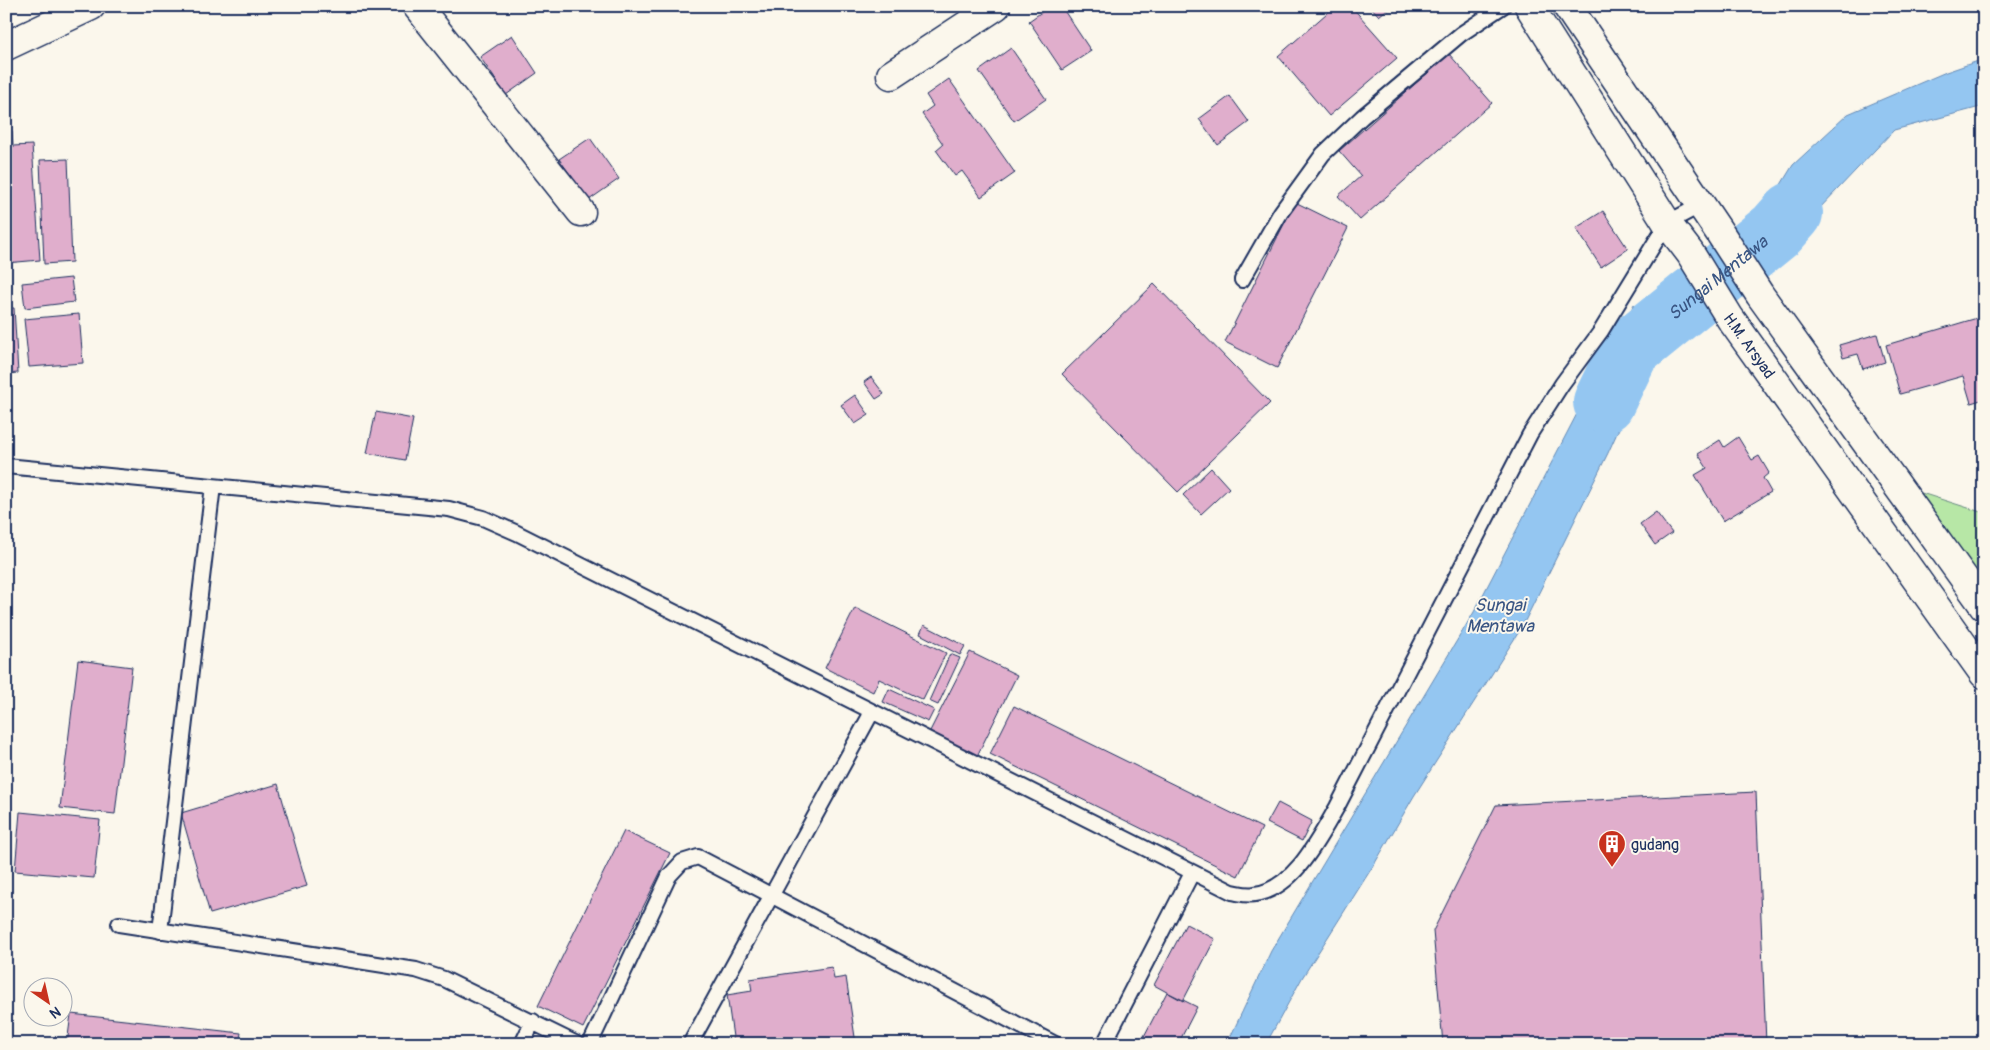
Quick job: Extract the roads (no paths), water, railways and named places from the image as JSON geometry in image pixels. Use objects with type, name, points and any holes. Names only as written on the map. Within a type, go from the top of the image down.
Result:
[{"type":"street","points":[[6,46],[91,6]]},
{"type":"street","points":[[417,6],[582,212]]},
{"type":"street","points":[[891,75],[996,6]]},
{"type":"street","name":"H.M. Arsyad","points":[[1529,6],[1667,223],[1690,253],[1730,318],[1984,674]]},
{"type":"street","points":[[1567,6],[1760,295],[1984,606]]},
{"type":"lane","points":[[1242,280],[1281,212],[1323,154],[1362,116],[1460,34],[1503,6]]},
{"type":"lane","points":[[6,466],[448,509],[483,518],[517,532],[1192,873],[1232,892],[1252,895],[1264,893],[1281,884],[1300,864],[1337,807],[1530,434],[1562,384],[1601,331],[1667,223],[1701,204]]},
{"type":"lane","points":[[160,931],[212,486]]},
{"type":"lane","points":[[690,1044],[872,712]]},
{"type":"lane","points":[[590,1044],[669,876],[682,862],[698,857],[1055,1044]]},
{"type":"lane","points":[[1104,1044],[1192,873]]},
{"type":"lane","points":[[119,924],[416,970],[444,979],[577,1044]]},
{"type":"lane","points":[[522,1044],[533,1021]]},
{"type":"water","name":"Sungai Mentawa","points":[[1984,59],[1984,106],[1894,130],[1818,210],[1764,279],[1736,232],[1763,214],[1793,165],[1848,114],[1946,72]]},
{"type":"water","name":"Sungai Mentawa","points":[[1634,304],[1659,340],[1608,453],[1522,627],[1414,796],[1375,863],[1302,978],[1266,1044],[1227,1044],[1271,951],[1474,612]]},
{"type":"waterway","name":"Sungai Mentawa","points":[[1604,402],[1629,350],[1777,230],[1792,213]]},
{"type":"place","name":"gudang","points":[[1612,868]]}]
